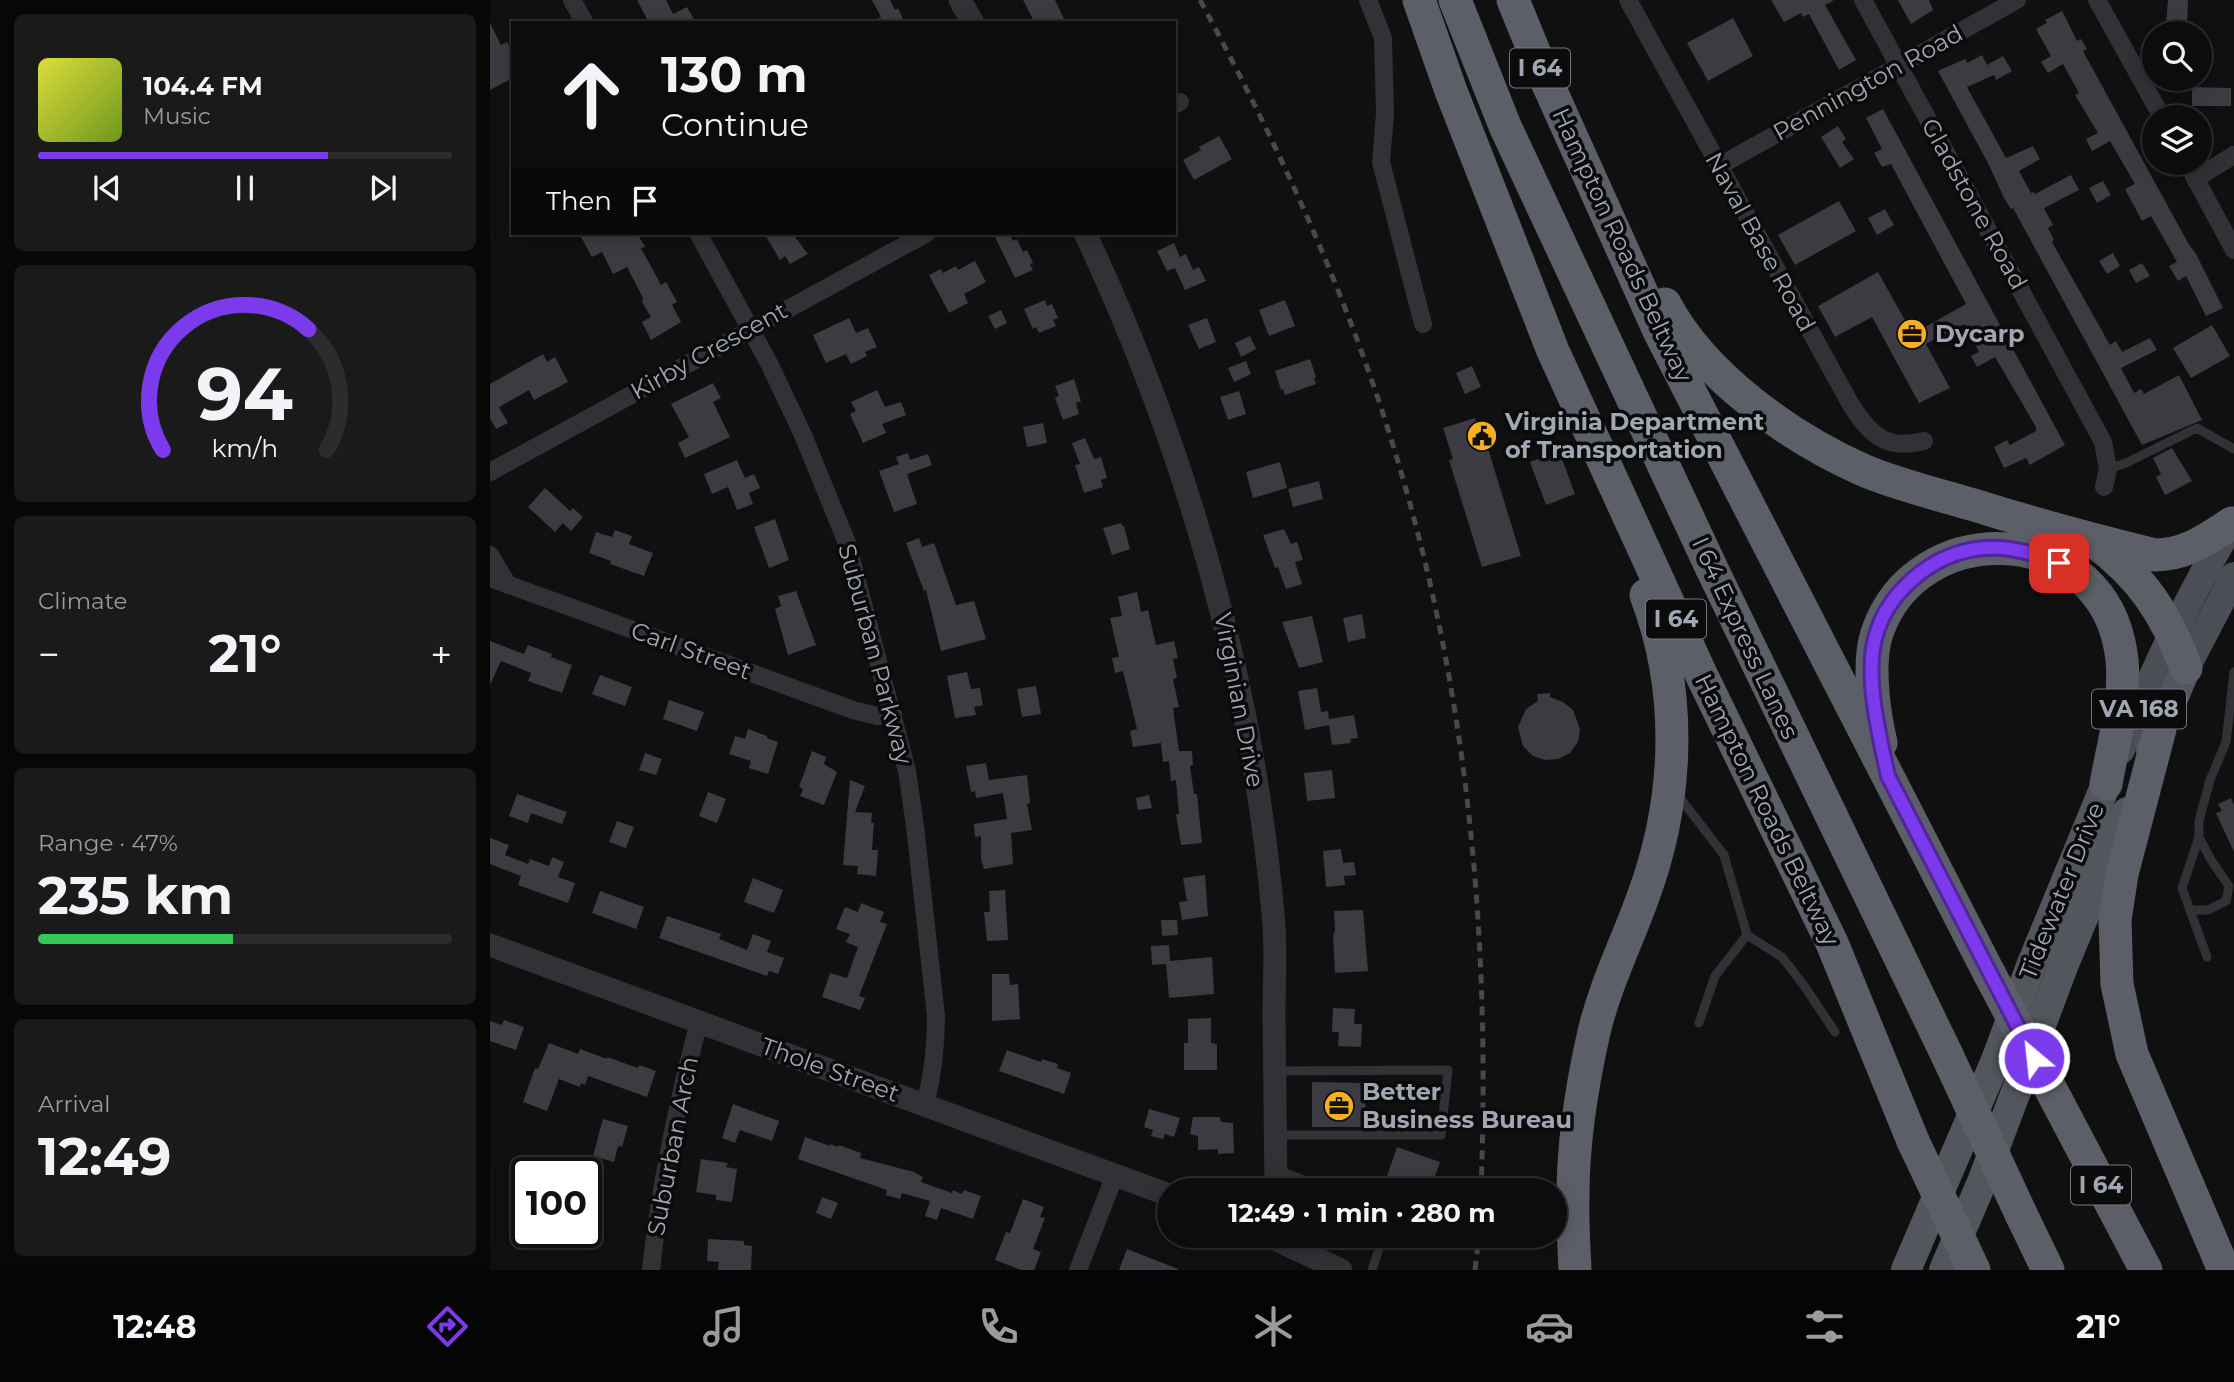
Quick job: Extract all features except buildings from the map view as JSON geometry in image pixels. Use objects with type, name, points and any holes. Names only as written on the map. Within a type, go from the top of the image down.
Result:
[{"type":"highway","name":"Hampton Roads Beltway","points":[[1419,0],[1451,91],[1553,351],[1701,674],[1832,943],[1913,1141],[1974,1270]]},
{"type":"highway","name":"I 64 Express Lanes","points":[[1455,0],[1505,126],[1712,569],[2048,1270]]},
{"type":"highway","name":"Hampton Roads Beltway","points":[[1513,0],[1660,333],[1989,973],[2146,1270]]},
{"type":"highway","points":[[1451,91],[1463,158],[1552,386],[1647,598],[1670,688],[1673,727],[1670,784],[1656,856],[1606,992],[1585,1077],[1573,1195],[1575,1270]]},
{"type":"highway","points":[[1570,134],[1671,316],[1699,352],[1753,404],[1799,436],[1871,473],[2155,555],[2170,555],[2194,547],[2233,522]]},
{"type":"highway","points":[[2090,538],[2116,558],[2156,603],[2173,634],[2186,668]]},
{"type":"highway","points":[[1888,776],[1875,704],[1873,651],[1885,614],[1908,584],[1924,570],[1944,559],[1965,551],[2009,548],[2059,563],[2074,573],[2091,588],[2113,623],[2123,664],[2122,688],[2106,783]]},
{"type":"highway","name":"Tidewater Drive","points":[[1944,1270],[1982,1182],[2064,964],[2186,668]]},
{"type":"highway","points":[[2160,729],[2122,874],[2115,920],[2117,984],[2124,1023],[2135,1060],[2224,1270]]},
{"type":"highway","name":"Tidewater Drive","points":[[1906,1270],[1996,1060],[2031,966],[2106,783]]},
{"type":"main road","name":"Tidewater Drive","points":[[2106,783],[2173,634],[2233,522]]},
{"type":"main road","name":"Tidewater Drive","points":[[2186,668],[2234,576]]},
{"type":"street","points":[[572,0],[584,21]]},
{"type":"street","points":[[960,0],[971,21]]},
{"type":"street","points":[[1368,0],[1383,38],[1385,114],[1381,162],[1423,324]]},
{"type":"street","name":"Naval Base Road","points":[[1628,0],[1850,405],[1867,430],[1877,438],[1904,444],[1923,441]]},
{"type":"street","name":"Gladstone Road","points":[[1863,0],[2104,442],[2106,478]]},
{"type":"street","name":"Pennington Road","points":[[1719,166],[2017,0]]},
{"type":"street","points":[[2097,0],[2155,105]]},
{"type":"street","points":[[2212,163],[2234,155]]},
{"type":"street","points":[[2193,175],[2234,250]]},
{"type":"street","name":"Suburban Parkway","points":[[699,235],[751,328],[803,435],[848,543],[894,713],[914,815],[936,1016],[933,1076],[925,1105]]},
{"type":"street","name":"Kirby Crescent","points":[[491,471],[923,235]]},
{"type":"street","name":"Virginian Drive","points":[[1086,235],[1142,364],[1177,460],[1220,604],[1254,765],[1274,928],[1275,1178]]},
{"type":"street","points":[[490,555],[508,585]]},
{"type":"street","name":"Carl Street","points":[[490,578],[853,710],[877,716],[894,713]]},
{"type":"street","name":"Thole Street","points":[[490,945],[1157,1191]]},
{"type":"street","name":"Suburban Arch","points":[[651,1270],[666,1160],[699,1022]]},
{"type":"street","points":[[1078,1270],[1115,1175]]},
{"type":"street","points":[[1297,1248],[1341,1270]]},
{"type":"lane","points":[[2106,478],[2126,463],[2197,428],[2234,449]]},
{"type":"lane","points":[[2207,957],[2182,888],[2199,837],[2199,821],[2204,801],[2225,742],[2234,671]]},
{"type":"lane","points":[[1670,784],[1724,855],[1747,935],[1782,957],[1835,1032]]},
{"type":"lane","points":[[2190,910],[2208,910],[2227,901],[2229,886],[2199,837]]},
{"type":"lane","points":[[1699,1023],[1715,976],[1747,935]]},
{"type":"lane","points":[[1275,1071],[1448,1070],[1441,1135],[1275,1135]]},
{"type":"lane","points":[[1372,1270],[1379,1248]]},
{"type":"railway","points":[[1200,0],[1290,179],[1343,302],[1388,429],[1429,578],[1461,751],[1471,838],[1482,1014],[1481,1178]]},
{"type":"railway","points":[[1475,1270],[1478,1248]]},
{"type":"place","name":"Dycarp","points":[[1912,334]]},
{"type":"place","name":"Virginia Department of Transportation","points":[[1482,436]]},
{"type":"place","name":"Better Business Bureau","points":[[1339,1106]]},
{"type":"route","points":[[2034,1058],[1888,776],[1879,735],[1873,651],[1885,614],[1896,596],[1924,570],[1944,559],[1965,551],[2009,548],[2059,563]]}]
